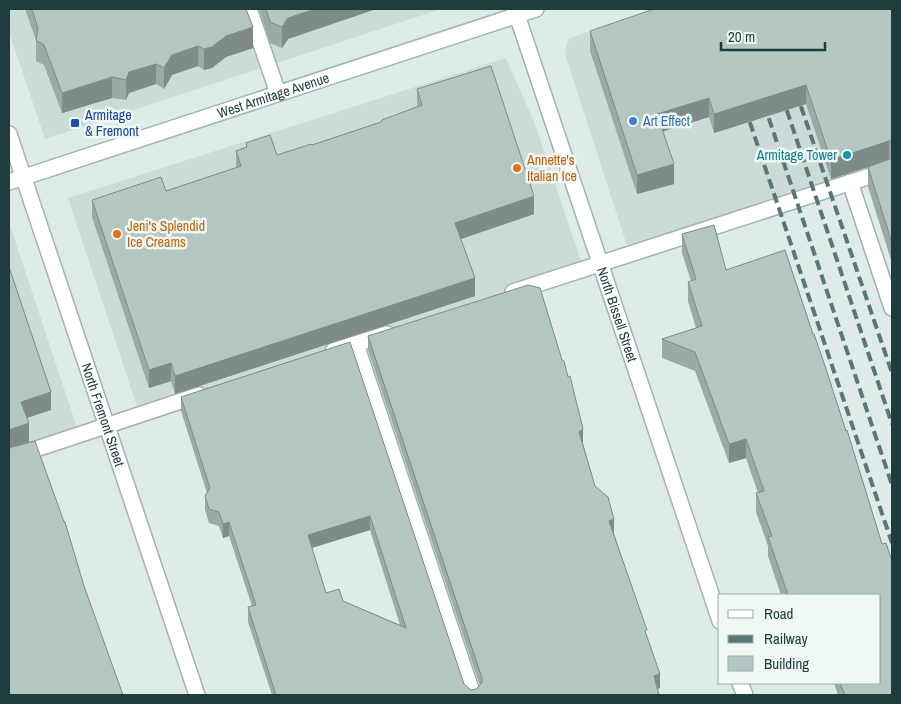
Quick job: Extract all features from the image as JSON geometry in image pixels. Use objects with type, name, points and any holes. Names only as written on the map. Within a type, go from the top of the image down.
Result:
[{"type":"street","points":[[249,9],[278,93]]},
{"type":"street","name":"West Armitage Avenue","points":[[16,179],[516,12],[536,9]]},
{"type":"street","name":"North Bissell Street","points":[[516,12],[718,615]]},
{"type":"street","name":"North Fremont Street","points":[[9,134],[16,179],[106,426],[197,695]]},
{"type":"street","points":[[498,298],[892,169]]},
{"type":"street","points":[[850,182],[892,308]]},
{"type":"street","points":[[319,356],[404,328]]},
{"type":"street","points":[[356,344],[473,695]]},
{"type":"street","points":[[9,458],[215,390]]},
{"type":"shaded area","points":[[9,9],[441,9],[45,139],[9,32]]},
{"type":"shaded area","points":[[656,9],[892,9],[892,169],[630,255],[565,54],[569,39]]},
{"type":"shaded area","points":[[506,58],[535,124],[584,270],[140,415],[68,198]]},
{"type":"shaded area","points":[[9,222],[79,434],[9,458]]},
{"type":"building","points":[[32,9],[246,9],[253,27],[226,36],[212,47],[204,49],[198,46],[172,55],[164,68],[156,64],[129,72],[126,80],[112,77],[62,93],[44,45],[36,40],[38,28]]},
{"type":"building","points":[[266,9],[315,9],[288,18],[282,27],[270,22]]},
{"type":"building","points":[[654,9],[892,9],[892,141],[831,160],[806,85],[714,114],[709,98],[657,114],[674,164],[637,175],[590,31]]},
{"type":"building","points":[[491,66],[534,196],[455,223],[475,278],[175,376],[171,363],[149,370],[92,200],[161,177],[166,191],[241,166],[236,151],[247,147],[246,143],[270,135],[277,155],[381,122],[422,105],[417,89]]},
{"type":"building","points":[[892,158],[892,243],[868,167]]},
{"type":"building","points":[[714,225],[726,270],[785,250],[847,430],[882,544],[886,543],[892,561],[892,695],[845,695],[840,684],[881,684],[881,594],[788,594],[768,537],[772,536],[756,493],[764,491],[746,439],[729,444],[695,352],[662,339],[702,326],[688,282],[696,279],[682,234]]},
{"type":"building","points":[[9,267],[51,392],[21,402],[29,423],[9,430]]},
{"type":"building","points":[[528,285],[540,288],[562,360],[564,361],[568,377],[570,376],[583,429],[579,432],[595,486],[608,497],[614,519],[609,521],[647,630],[645,631],[660,674],[654,676],[659,695],[276,695],[248,607],[256,605],[229,522],[223,524],[219,512],[209,509],[205,496],[210,488],[181,397],[350,342],[464,684],[471,690],[476,689],[482,683],[482,678],[368,336]],"holes":[[[370,516],[406,628],[343,601],[339,589],[326,593],[308,535]]]},
{"type":"building","points":[[35,441],[65,522],[84,586],[123,695],[9,695],[9,448]]},
{"type":"railway","points":[[796,92],[892,373]]},
{"type":"railway","points":[[782,96],[892,424]]},
{"type":"railway","points":[[764,104],[892,485]]},
{"type":"railway","points":[[745,108],[892,543]]},
{"type":"place","name":"Art Effect","points":[[633,121]]},
{"type":"place","name":"Armitage & Fremont","points":[[75,123]]},
{"type":"place","name":"Armitage Tower","points":[[847,155]]},
{"type":"place","name":"Annette's Italian Ice","points":[[517,168]]},
{"type":"place","name":"Jeni's Splendid Ice Creams","points":[[117,234]]}]
